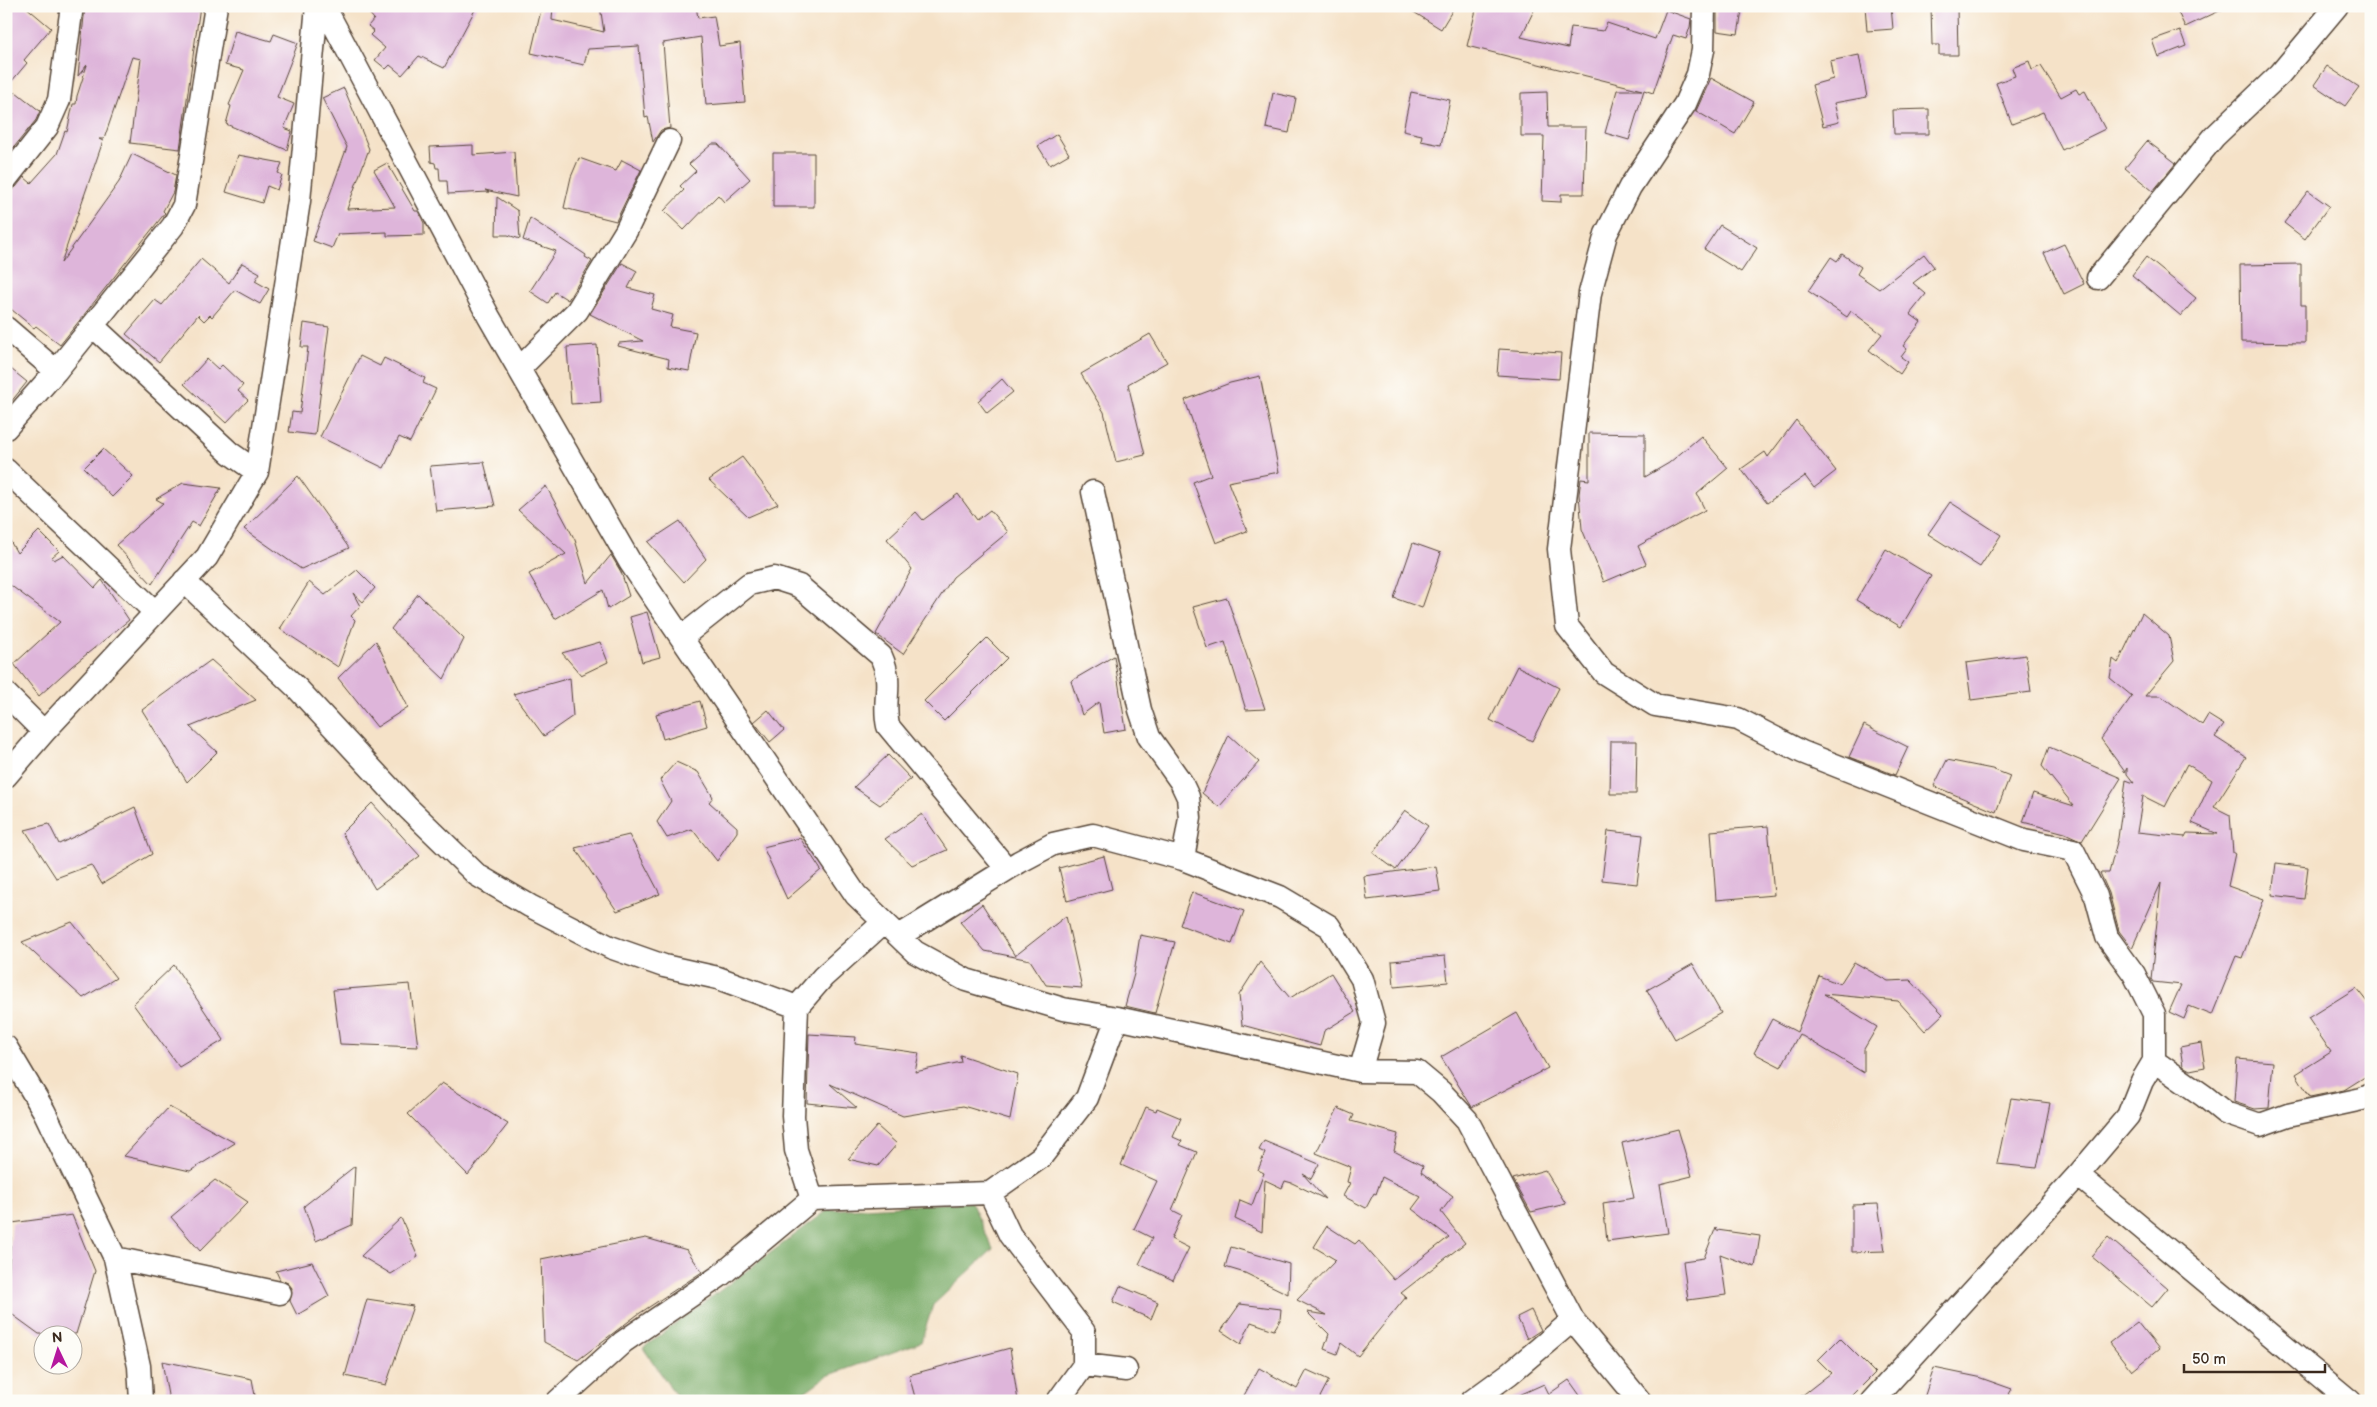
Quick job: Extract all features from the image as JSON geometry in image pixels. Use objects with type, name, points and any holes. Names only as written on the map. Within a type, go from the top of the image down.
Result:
[{"type":"street","points":[[6,179],[47,127],[59,100],[72,6]]},
{"type":"street","points":[[6,428],[56,371],[173,226],[184,205],[216,6]]},
{"type":"street","points":[[6,776],[44,732],[207,557],[257,472],[299,200],[317,6]]},
{"type":"street","points":[[324,6],[519,369],[630,562],[856,894],[915,952],[966,980],[1063,1009],[1117,1018],[1360,1071],[1416,1072],[1441,1092],[1468,1120],[1572,1320],[1640,1401]]},
{"type":"street","points":[[1704,6],[1703,50],[1698,74],[1685,104],[1630,187],[1610,226],[1590,293],[1559,549],[1567,626],[1604,673],[1655,705],[1738,718],[1802,752],[2024,840],[2073,850],[2096,896],[2107,937],[2134,974],[2154,1014],[2154,1061],[2142,1081],[2128,1116],[2078,1175],[1872,1401]]},
{"type":"street","points":[[2098,278],[2214,137],[2280,74],[2337,6]]},
{"type":"street","points":[[519,369],[577,311],[626,231],[669,141]]},
{"type":"street","points":[[93,326],[230,453],[257,472]]},
{"type":"street","points":[[6,328],[56,371]]},
{"type":"street","points":[[6,470],[155,612]]},
{"type":"street","points":[[1093,492],[1140,710],[1149,737],[1181,782],[1188,797],[1190,818],[1183,859]]},
{"type":"street","points":[[682,637],[749,584],[774,578],[799,586],[881,656],[888,670],[889,683],[886,715],[888,726],[1007,869]]},
{"type":"street","points":[[184,581],[297,688],[408,808],[477,874],[530,906],[610,947],[664,966],[718,978],[797,1007]]},
{"type":"street","points":[[6,694],[44,732]]},
{"type":"street","points":[[812,1199],[796,1150],[797,1007],[823,976],[891,929],[1053,844],[1092,835],[1183,859],[1280,897],[1329,926],[1362,978],[1374,1023],[1360,1071]]},
{"type":"street","points":[[558,1401],[623,1342],[721,1275],[812,1199],[990,1193],[1040,1157],[1087,1098],[1117,1018]]},
{"type":"street","points":[[6,1047],[44,1111],[115,1258],[139,1366],[140,1401]]},
{"type":"street","points":[[2154,1061],[2204,1096],[2225,1114],[2260,1125],[2288,1115],[2362,1100],[2371,1095]]},
{"type":"street","points":[[2078,1175],[2350,1401]]},
{"type":"street","points":[[990,1193],[1010,1235],[1084,1332],[1084,1365],[1058,1401]]},
{"type":"street","points":[[115,1258],[280,1293]]},
{"type":"street","points":[[1472,1401],[1509,1374],[1572,1320]]},
{"type":"street","points":[[1084,1365],[1126,1370]]},
{"type":"green space","points":[[971,1202],[993,1249],[933,1305],[921,1342],[827,1376],[792,1401],[680,1401],[643,1348],[828,1210]]},
{"type":"building","points":[[6,6],[25,6],[51,28],[24,60],[27,63],[6,88]]},
{"type":"building","points":[[85,6],[200,6],[180,149],[130,143],[141,59],[132,57],[104,139],[99,139],[103,141],[61,263],[119,182],[132,154],[176,175],[173,192],[163,211],[165,213],[60,345],[36,326],[34,328],[6,305],[6,192],[16,187],[24,177],[31,183],[57,154],[65,131],[67,132],[73,104],[76,104],[87,65],[78,76]]},
{"type":"building","points":[[363,6],[477,6],[444,68],[419,56],[402,75],[390,65],[386,69],[375,60],[385,48],[370,35],[374,31],[368,26],[374,19]]},
{"type":"building","points":[[542,6],[553,6],[552,20],[604,32],[600,6],[696,6],[698,18],[714,16],[719,46],[740,43],[745,102],[706,105],[701,37],[663,43],[670,128],[661,130],[653,142],[648,117],[645,118],[639,46],[588,49],[584,65],[531,53]]},
{"type":"building","points":[[1404,6],[1455,6],[1441,29]]},
{"type":"building","points":[[1477,6],[1536,6],[1521,37],[1568,48],[1571,27],[1603,31],[1607,23],[1655,39],[1666,10],[1691,19],[1686,39],[1673,35],[1653,93],[1644,90],[1629,140],[1605,133],[1617,90],[1642,90],[1467,46]]},
{"type":"building","points":[[1717,6],[1743,6],[1738,34],[1717,31]]},
{"type":"building","points":[[1865,6],[1891,6],[1893,29],[1867,31]]},
{"type":"building","points":[[1931,6],[1957,6],[1958,55],[1939,55],[1939,45],[1932,45]]},
{"type":"building","points":[[2175,6],[2230,6],[2185,27]]},
{"type":"building","points":[[2180,30],[2186,46],[2158,57],[2152,40]]},
{"type":"building","points":[[235,31],[271,41],[274,34],[298,43],[277,97],[294,104],[284,128],[292,131],[287,150],[226,124],[231,106],[229,105],[244,70],[225,65]]},
{"type":"building","points":[[1859,55],[1867,97],[1834,103],[1839,122],[1823,126],[1812,85],[1833,79],[1830,61]]},
{"type":"building","points":[[2029,61],[2032,70],[2041,66],[2061,97],[2076,89],[2079,94],[2085,91],[2105,129],[2062,150],[2043,112],[2012,124],[1996,83],[2015,76],[2012,68]]},
{"type":"building","points":[[2327,66],[2359,87],[2345,106],[2314,85]]},
{"type":"building","points":[[1711,78],[1754,102],[1735,134],[1696,111]]},
{"type":"building","points":[[344,88],[369,149],[347,209],[395,207],[374,170],[387,163],[415,211],[418,211],[424,223],[424,235],[387,236],[387,232],[338,234],[332,248],[313,241],[347,147],[322,98]]},
{"type":"building","points":[[16,92],[40,111],[36,120],[6,157],[6,104]]},
{"type":"building","points":[[1411,92],[1450,100],[1441,145],[1421,141],[1422,135],[1403,131]]},
{"type":"building","points":[[1547,92],[1548,127],[1586,127],[1584,194],[1561,194],[1561,202],[1542,201],[1544,136],[1521,136],[1521,93]]},
{"type":"building","points":[[1273,93],[1296,98],[1289,133],[1266,128]]},
{"type":"building","points":[[1929,109],[1929,134],[1894,134],[1893,110]]},
{"type":"building","points":[[1057,134],[1069,154],[1050,165],[1038,146]]},
{"type":"building","points":[[2147,141],[2176,163],[2153,191],[2125,168]]},
{"type":"building","points":[[712,144],[718,144],[750,179],[724,202],[718,195],[684,230],[664,211],[684,190],[680,186],[696,171],[689,164]]},
{"type":"building","points":[[473,145],[473,155],[514,152],[517,197],[485,190],[489,192],[448,194],[447,181],[440,181],[439,168],[436,168],[435,163],[431,162],[430,147]]},
{"type":"building","points":[[773,153],[814,153],[814,207],[773,207]]},
{"type":"building","points":[[238,155],[282,163],[278,173],[282,175],[277,190],[267,186],[262,203],[226,192]]},
{"type":"building","points":[[579,158],[616,171],[622,160],[641,170],[616,221],[564,208],[571,177]]},
{"type":"building","points":[[2308,191],[2329,206],[2305,239],[2284,223]]},
{"type":"building","points":[[497,197],[518,211],[520,239],[508,235],[496,235]]},
{"type":"building","points":[[530,218],[586,255],[585,257],[592,261],[568,300],[555,292],[548,303],[530,291],[556,251],[523,240]]},
{"type":"building","points":[[1720,225],[1757,248],[1741,272],[1704,249]]},
{"type":"building","points":[[2064,244],[2084,284],[2064,294],[2044,253]]},
{"type":"building","points":[[1842,254],[1861,267],[1857,274],[1879,289],[1924,254],[1934,267],[1913,283],[1926,294],[1910,314],[1921,322],[1903,346],[1907,349],[1901,357],[1908,362],[1900,374],[1869,350],[1882,334],[1851,311],[1847,317],[1808,291],[1831,257],[1837,261]]},
{"type":"building","points":[[2146,257],[2196,298],[2181,316],[2132,275]]},
{"type":"building","points":[[201,259],[229,283],[242,263],[260,273],[255,281],[269,289],[260,304],[235,290],[212,317],[210,315],[204,321],[198,315],[159,362],[126,334],[155,300],[162,305]]},
{"type":"building","points":[[622,263],[637,271],[628,288],[655,295],[651,309],[673,315],[670,327],[696,332],[689,371],[668,367],[669,359],[618,346],[619,343],[643,341],[590,314]]},
{"type":"building","points":[[2301,264],[2301,305],[2305,305],[2305,343],[2241,342],[2240,265]]},
{"type":"building","points":[[304,323],[329,327],[315,435],[289,432],[292,412],[300,413],[308,347],[301,347]]},
{"type":"building","points":[[1150,334],[1167,362],[1128,384],[1145,455],[1116,462],[1104,412],[1081,374]]},
{"type":"building","points":[[597,345],[601,402],[571,404],[567,347]]},
{"type":"building","points":[[1499,349],[1561,353],[1559,379],[1497,375]]},
{"type":"building","points":[[360,356],[380,366],[384,358],[425,378],[423,383],[436,389],[410,442],[399,437],[384,468],[320,437]]},
{"type":"building","points":[[207,359],[218,369],[222,365],[243,385],[238,391],[248,400],[226,423],[184,384]]},
{"type":"building","points":[[6,365],[27,382],[6,408]]},
{"type":"building","points":[[1260,376],[1279,472],[1228,482],[1247,531],[1216,543],[1193,482],[1211,475],[1185,400],[1230,383]]},
{"type":"building","points":[[1002,379],[1013,392],[987,413],[978,401]]},
{"type":"building","points":[[1796,420],[1836,471],[1814,488],[1805,476],[1767,503],[1741,469],[1765,452],[1768,457]]},
{"type":"building","points":[[1589,433],[1645,434],[1645,477],[1669,463],[1701,436],[1728,468],[1697,494],[1705,510],[1638,546],[1646,564],[1604,582],[1582,529],[1579,494],[1581,479],[1589,480]]},
{"type":"building","points":[[103,449],[133,476],[112,497],[84,468]]},
{"type":"building","points":[[742,457],[778,504],[748,517],[709,480]]},
{"type":"building","points":[[484,462],[495,506],[436,511],[430,466]]},
{"type":"building","points":[[298,476],[349,548],[301,569],[244,529]]},
{"type":"building","points":[[183,483],[221,488],[199,526],[192,522],[152,584],[116,545],[163,503],[156,499]]},
{"type":"building","points":[[546,486],[575,540],[588,583],[611,555],[621,572],[629,596],[608,609],[603,590],[555,619],[529,574],[566,554],[518,510]]},
{"type":"building","points":[[958,494],[977,520],[990,510],[1008,532],[953,577],[903,654],[876,634],[912,569],[887,539],[916,512],[923,520]]},
{"type":"building","points":[[1950,502],[2001,535],[1980,567],[1928,534]]},
{"type":"building","points":[[680,521],[706,559],[684,582],[648,542]]},
{"type":"building","points":[[39,531],[59,551],[52,557],[54,560],[63,555],[95,588],[102,580],[129,620],[72,666],[39,696],[14,664],[60,622],[6,582],[6,534],[17,553]]},
{"type":"building","points":[[1413,543],[1441,553],[1422,608],[1394,598]]},
{"type":"building","points":[[1886,549],[1931,576],[1901,627],[1856,600]]},
{"type":"building","points":[[357,570],[375,588],[363,602],[353,593],[360,606],[351,616],[355,620],[338,667],[280,629],[309,582],[325,595]]},
{"type":"building","points":[[418,594],[464,639],[444,679],[391,629]]},
{"type":"building","points":[[1227,598],[1265,709],[1246,710],[1225,642],[1207,648],[1193,607]]},
{"type":"building","points":[[647,612],[660,657],[642,662],[630,617]]},
{"type":"building","points":[[2142,613],[2169,636],[2174,661],[2145,696],[2161,696],[2202,725],[2208,715],[2224,725],[2215,737],[2246,757],[2214,807],[2230,815],[2233,853],[2235,853],[2228,886],[2264,899],[2242,958],[2236,956],[2212,1015],[2189,1006],[2184,1019],[2169,1012],[2181,985],[2153,982],[2151,979],[2161,883],[2132,948],[2119,931],[2109,893],[2100,873],[2109,873],[2118,838],[2126,780],[2134,783],[2127,774],[2127,768],[2125,772],[2101,739],[2132,696],[2110,678],[2113,659],[2118,663]],"holes":[[[2187,764],[2212,780],[2192,823],[2218,834],[2187,833],[2185,837],[2137,832],[2143,796],[2165,807]]]},
{"type":"building","points":[[987,638],[1007,658],[944,721],[924,701]]},
{"type":"building","points":[[376,641],[408,707],[377,727],[338,678]]},
{"type":"building","points":[[600,642],[608,662],[581,675],[562,653]]},
{"type":"building","points":[[2026,655],[2031,692],[1971,700],[1966,663]]},
{"type":"building","points":[[1114,656],[1126,729],[1104,733],[1099,702],[1082,715],[1071,681]]},
{"type":"building","points":[[211,660],[256,700],[190,727],[217,752],[187,782],[142,710]]},
{"type":"building","points":[[1517,666],[1559,688],[1532,741],[1490,720]]},
{"type":"building","points":[[570,678],[573,716],[544,736],[513,694]]},
{"type":"building","points":[[700,701],[707,726],[663,739],[656,714]]},
{"type":"building","points":[[768,710],[784,730],[770,742],[754,722]]},
{"type":"building","points":[[1864,725],[1908,747],[1895,775],[1849,757]]},
{"type":"building","points":[[1229,735],[1259,762],[1219,807],[1202,793]]},
{"type":"building","points":[[1611,741],[1637,741],[1636,794],[1610,794]]},
{"type":"building","points":[[2049,747],[2121,778],[2082,841],[2065,833],[2023,822],[2033,793],[2074,806],[2042,766]]},
{"type":"building","points":[[888,755],[911,779],[880,805],[854,787]]},
{"type":"building","points":[[1947,760],[1992,769],[2010,776],[1996,812],[1934,786]]},
{"type":"building","points":[[676,762],[698,772],[713,797],[709,802],[737,827],[737,832],[717,861],[692,829],[667,838],[657,822],[671,801],[660,780]]},
{"type":"building","points":[[372,803],[420,856],[375,889],[342,833]]},
{"type":"building","points":[[135,807],[152,854],[102,884],[91,865],[56,878],[25,830],[49,824],[59,844]]},
{"type":"building","points":[[1405,810],[1428,826],[1396,870],[1373,853]]},
{"type":"building","points":[[922,814],[947,850],[912,865],[885,839]]},
{"type":"building","points":[[1768,826],[1774,895],[1716,900],[1711,831]]},
{"type":"building","points":[[1608,831],[1643,835],[1637,884],[1602,880]]},
{"type":"building","points":[[629,835],[660,894],[617,911],[575,848]]},
{"type":"building","points":[[800,838],[821,870],[787,899],[763,847]]},
{"type":"building","points":[[1104,856],[1112,889],[1067,901],[1059,868]]},
{"type":"building","points":[[2276,863],[2308,867],[2304,899],[2272,895]]},
{"type":"building","points":[[1436,866],[1440,891],[1367,900],[1364,876]]},
{"type":"building","points":[[1192,892],[1244,911],[1232,944],[1180,925]]},
{"type":"building","points":[[982,904],[1015,956],[1066,916],[1082,988],[1046,985],[1030,960],[985,951],[960,922]]},
{"type":"building","points":[[72,922],[116,978],[83,998],[22,942]]},
{"type":"building","points":[[1140,935],[1175,942],[1155,1013],[1125,1006],[1134,974]]},
{"type":"building","points":[[1445,956],[1448,982],[1394,987],[1392,961]]},
{"type":"building","points":[[1260,962],[1290,998],[1331,973],[1355,1012],[1324,1031],[1320,1046],[1242,1025],[1239,995]]},
{"type":"building","points":[[1854,962],[1888,981],[1910,980],[1943,1014],[1925,1031],[1898,1001],[1824,994],[1877,1027],[1864,1049],[1864,1073],[1799,1034],[1781,1067],[1754,1053],[1772,1019],[1797,1032],[1819,976],[1840,984]]},
{"type":"building","points":[[1693,964],[1721,1013],[1675,1039],[1647,990]]},
{"type":"building","points":[[174,965],[224,1040],[179,1067],[133,1004]]},
{"type":"building","points":[[410,984],[418,1047],[340,1044],[333,990]]},
{"type":"building","points":[[2356,988],[2371,1007],[2371,1073],[2344,1090],[2310,1097],[2296,1074],[2331,1052],[2308,1018]]},
{"type":"building","points":[[1517,1013],[1548,1068],[1472,1107],[1441,1057]]},
{"type":"building","points":[[809,1034],[856,1037],[855,1044],[919,1053],[915,1072],[961,1062],[960,1055],[1018,1074],[1010,1120],[963,1106],[903,1116],[830,1084],[857,1108],[807,1103]]},
{"type":"building","points":[[2201,1043],[2205,1067],[2190,1070],[2183,1066],[2180,1047]]},
{"type":"building","points":[[2237,1059],[2273,1062],[2269,1108],[2255,1109],[2234,1102]]},
{"type":"building","points":[[442,1083],[508,1124],[468,1175],[408,1114]]},
{"type":"building","points":[[2011,1098],[2050,1103],[2037,1168],[1997,1164]]},
{"type":"building","points":[[169,1107],[235,1143],[190,1171],[124,1156]]},
{"type":"building","points":[[1146,1107],[1156,1111],[1157,1108],[1181,1118],[1173,1137],[1182,1141],[1180,1145],[1197,1152],[1172,1210],[1182,1215],[1171,1239],[1189,1248],[1173,1280],[1139,1264],[1152,1238],[1134,1229],[1157,1181],[1121,1165]]},
{"type":"building","points":[[1338,1108],[1354,1115],[1351,1121],[1398,1134],[1394,1151],[1423,1166],[1421,1172],[1453,1196],[1441,1212],[1465,1243],[1401,1293],[1406,1297],[1358,1356],[1341,1343],[1337,1354],[1324,1349],[1329,1334],[1307,1312],[1327,1315],[1297,1300],[1336,1260],[1314,1247],[1327,1226],[1355,1244],[1359,1240],[1394,1280],[1449,1237],[1412,1209],[1421,1197],[1382,1177],[1376,1194],[1374,1193],[1366,1208],[1343,1196],[1350,1183],[1347,1182],[1351,1167],[1316,1153]]},
{"type":"building","points":[[877,1126],[897,1144],[878,1166],[848,1159]]},
{"type":"building","points":[[1678,1129],[1692,1176],[1660,1184],[1668,1233],[1607,1241],[1603,1203],[1634,1198],[1622,1143]]},
{"type":"building","points":[[1264,1141],[1319,1164],[1311,1179],[1303,1174],[1325,1199],[1292,1183],[1285,1181],[1282,1188],[1265,1180],[1262,1232],[1235,1219],[1240,1200],[1252,1205],[1264,1173],[1258,1170],[1265,1153],[1259,1150]]},
{"type":"building","points":[[355,1166],[352,1225],[316,1241],[304,1206]]},
{"type":"building","points":[[1545,1170],[1566,1204],[1531,1212],[1513,1179]]},
{"type":"building","points":[[215,1180],[248,1202],[200,1251],[171,1217]]},
{"type":"building","points":[[1878,1204],[1885,1251],[1852,1252],[1852,1205]]},
{"type":"building","points":[[72,1215],[95,1271],[79,1324],[32,1324],[32,1329],[6,1310],[12,1223]]},
{"type":"building","points":[[401,1218],[418,1257],[391,1274],[361,1256]]},
{"type":"building","points":[[1716,1227],[1717,1230],[1760,1236],[1755,1267],[1720,1254],[1726,1295],[1688,1300],[1683,1261],[1704,1258]]},
{"type":"building","points":[[2108,1237],[2168,1288],[2152,1307],[2091,1256]]},
{"type":"building","points":[[646,1238],[687,1250],[702,1272],[637,1315],[578,1360],[544,1342],[541,1259]]},
{"type":"building","points":[[1231,1247],[1289,1264],[1288,1294],[1245,1273],[1225,1267]]},
{"type":"building","points":[[312,1262],[329,1296],[297,1315],[290,1301],[292,1288],[288,1283],[280,1280],[276,1271]]},
{"type":"building","points":[[1120,1286],[1158,1302],[1151,1319],[1113,1302]]},
{"type":"building","points":[[367,1299],[413,1306],[386,1385],[345,1376]]},
{"type":"building","points":[[1240,1304],[1281,1309],[1280,1320],[1274,1330],[1251,1322],[1241,1344],[1221,1331]]},
{"type":"building","points":[[1531,1310],[1541,1330],[1527,1339],[1517,1317]]},
{"type":"building","points":[[2137,1322],[2159,1349],[2132,1371],[2110,1343]]},
{"type":"building","points":[[1840,1338],[1875,1373],[1847,1401],[1795,1401],[1831,1373],[1818,1360]]},
{"type":"building","points":[[1010,1348],[1018,1401],[916,1401],[909,1375]]},
{"type":"building","points":[[162,1361],[252,1379],[256,1401],[169,1401]]},
{"type":"building","points":[[1259,1368],[1297,1389],[1307,1370],[1329,1380],[1318,1401],[1241,1401]]},
{"type":"building","points":[[1934,1368],[1978,1377],[2012,1389],[2005,1401],[1923,1401]]},
{"type":"building","points":[[1569,1380],[1584,1401],[1506,1401],[1544,1384],[1549,1394]]}]
